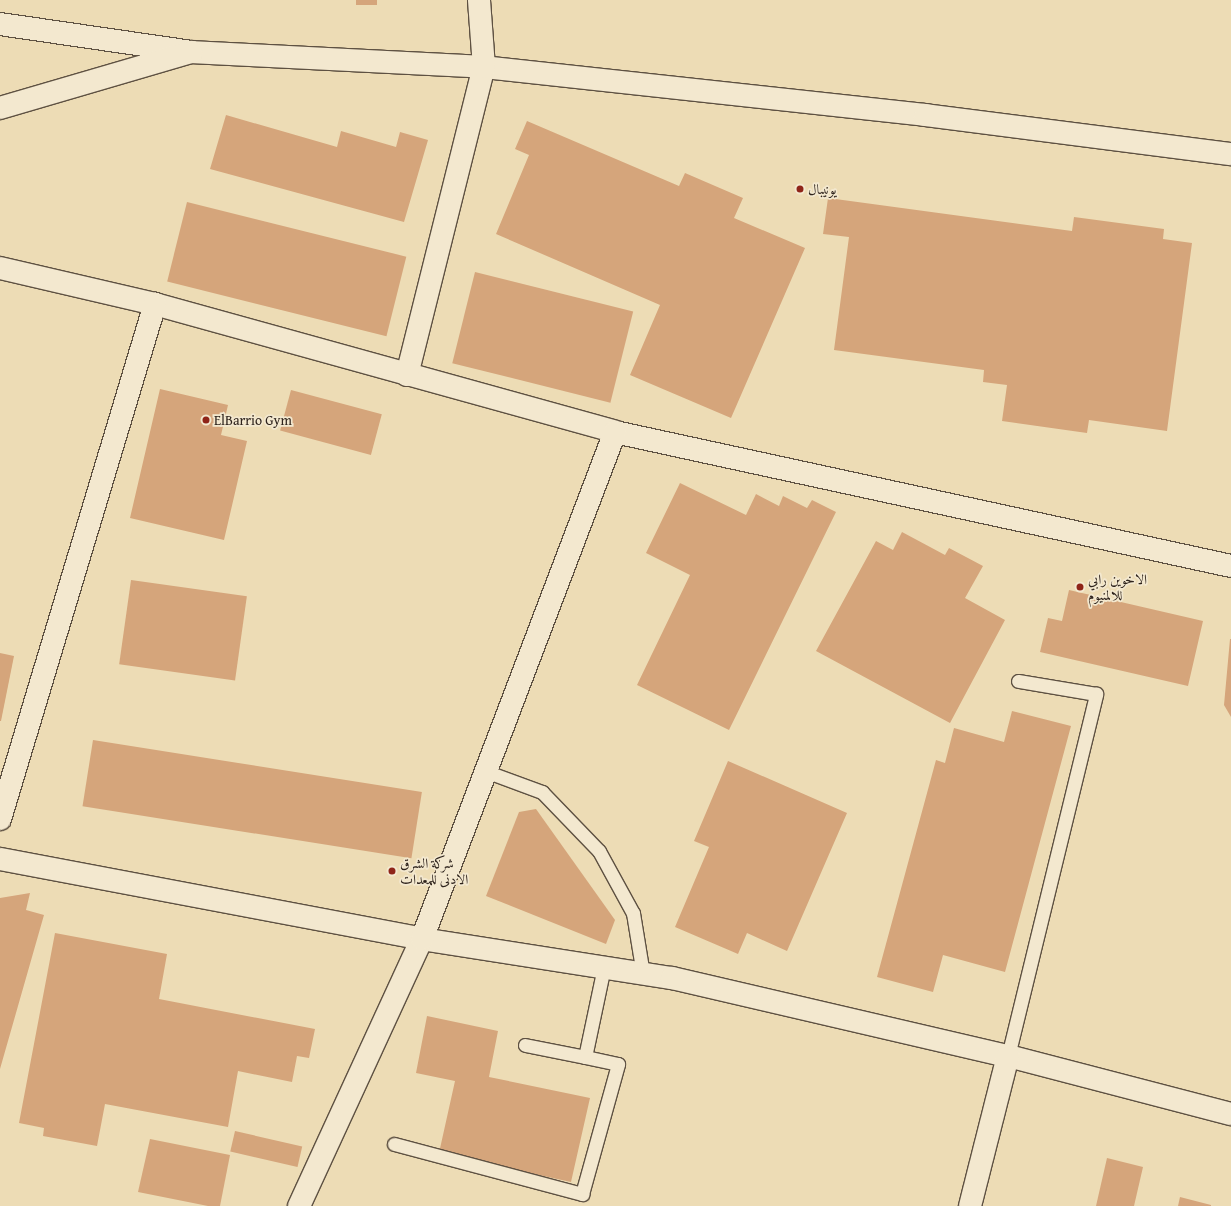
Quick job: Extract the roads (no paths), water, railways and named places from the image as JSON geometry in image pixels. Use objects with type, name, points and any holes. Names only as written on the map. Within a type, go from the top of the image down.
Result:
[{"type":"street","points":[[407,375],[484,67],[479,0]]},
{"type":"street","points":[[0,24],[191,52],[484,67],[925,115],[1231,154]]},
{"type":"street","points":[[0,108],[191,52]]},
{"type":"street","points":[[0,268],[155,304],[615,432],[1231,566]]},
{"type":"street","points":[[0,819],[155,304]]},
{"type":"street","points":[[298,1206],[422,939],[615,432]]},
{"type":"street","points":[[0,859],[422,939],[643,974],[1008,1056],[1231,1114]]},
{"type":"street","points":[[970,1206],[1008,1056]]},
{"type":"lane","points":[[1008,1056],[1096,694],[1018,681]]},
{"type":"lane","points":[[485,771],[542,792],[599,851],[633,913],[643,974]]},
{"type":"lane","points":[[585,1057],[604,968]]},
{"type":"lane","points":[[394,1144],[582,1194],[618,1064],[525,1045]]},
{"type":"place","name":"يونيبال","points":[[800,189]]},
{"type":"place","name":"ElBarrio Gym","points":[[206,420]]},
{"type":"place","name":"الاخوين رابي للالمنيوم","points":[[1080,587]]},
{"type":"place","name":"شركة الشرق الادنى للمعدات","points":[[392,871]]}]
